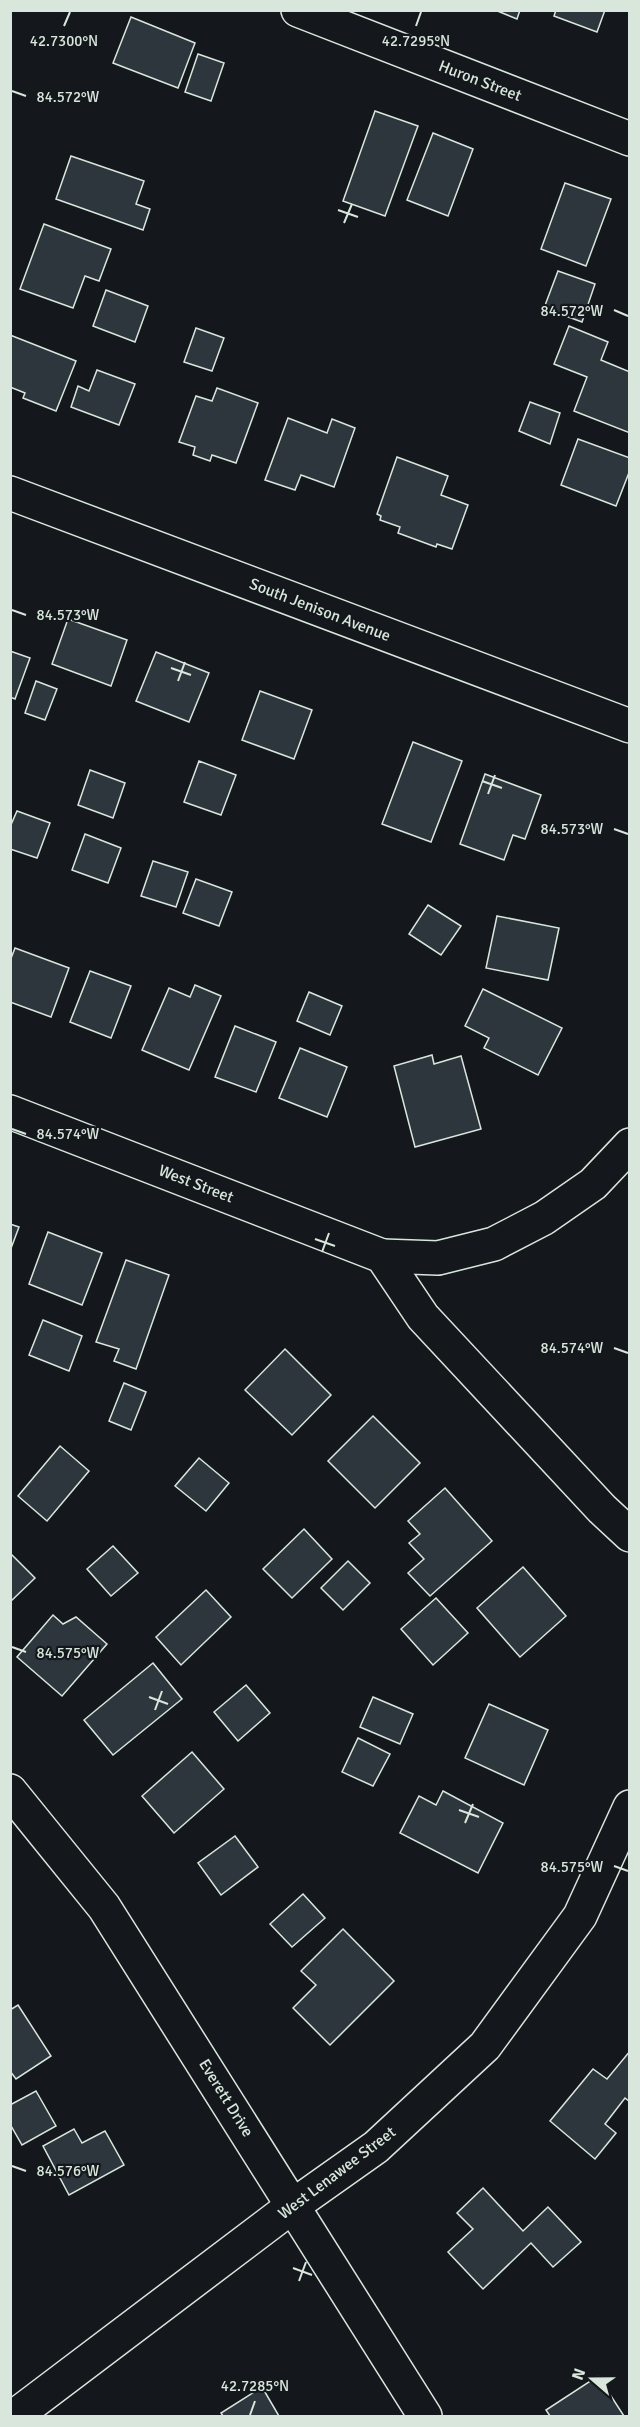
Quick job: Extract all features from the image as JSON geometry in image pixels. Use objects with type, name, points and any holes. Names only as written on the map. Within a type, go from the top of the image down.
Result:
[{"type":"street","name":"Huron Street","points":[[298,10],[630,139]]},
{"type":"street","name":"South Jenison Avenue","points":[[10,493],[630,726]]},
{"type":"street","name":"West Street","points":[[10,1112],[382,1257],[438,1258],[494,1244],[544,1218],[593,1184],[630,1145]]},
{"type":"street","points":[[382,1257],[423,1317],[602,1509],[630,1535]]},
{"type":"street","name":"Everett Drive","points":[[10,1791],[104,1907],[294,2205],[424,2416]]},
{"type":"street","name":"West Lenawee Street","points":[[15,2416],[294,2205],[376,2147],[485,2046],[580,1916],[630,1807]]},
{"type":"building","points":[[495,10],[520,10],[517,19]]},
{"type":"building","points":[[556,10],[605,10],[597,32],[554,16]]},
{"type":"building","points":[[131,17],[195,43],[178,88],[113,63]]},
{"type":"building","points":[[198,54],[224,63],[211,101],[185,92]]},
{"type":"building","points":[[375,111],[418,126],[385,216],[343,201]]},
{"type":"building","points":[[433,133],[473,149],[448,216],[407,200]]},
{"type":"building","points":[[71,156],[144,181],[136,204],[150,209],[143,230],[56,199]]},
{"type":"building","points":[[565,183],[611,199],[586,266],[541,249]]},
{"type":"building","points":[[44,224],[111,249],[99,281],[85,276],[73,308],[20,289]]},
{"type":"building","points":[[558,271],[595,284],[582,322],[544,308]]},
{"type":"building","points":[[106,290],[148,306],[135,342],[93,326]]},
{"type":"building","points":[[569,326],[608,342],[601,360],[630,372],[630,433],[574,411],[587,377],[554,364]]},
{"type":"building","points":[[196,328],[224,338],[212,371],[184,362]]},
{"type":"building","points":[[10,335],[76,361],[56,411],[23,398],[25,393],[10,387]]},
{"type":"building","points":[[97,370],[135,384],[119,425],[71,407],[78,386],[89,391]]},
{"type":"building","points":[[217,388],[258,403],[236,463],[212,455],[210,461],[193,455],[195,447],[179,442],[196,396],[212,401]]},
{"type":"building","points":[[530,402],[560,413],[550,444],[519,431]]},
{"type":"building","points":[[288,418],[327,433],[332,419],[355,428],[334,487],[301,475],[295,490],[265,480]]},
{"type":"building","points":[[578,439],[630,458],[630,470],[616,506],[561,485]]},
{"type":"building","points":[[397,457],[448,476],[441,495],[468,505],[452,549],[437,544],[436,547],[398,533],[400,527],[380,520],[381,516],[377,514]]},
{"type":"building","points":[[68,619],[127,640],[111,686],[52,664]]},
{"type":"building","points":[[10,651],[30,658],[15,699],[10,697]]},
{"type":"building","points":[[156,652],[209,673],[189,722],[136,701]]},
{"type":"building","points":[[36,681],[57,689],[45,720],[25,713]]},
{"type":"building","points":[[260,691],[312,710],[294,759],[242,740]]},
{"type":"building","points":[[413,742],[462,761],[431,842],[382,824]]},
{"type":"building","points":[[199,761],[236,775],[221,815],[184,802]]},
{"type":"building","points":[[90,770],[125,783],[113,818],[78,805]]},
{"type":"building","points":[[485,774],[541,795],[525,839],[513,835],[504,860],[460,844]]},
{"type":"building","points":[[17,811],[50,823],[37,858],[10,849],[10,827]]},
{"type":"building","points":[[85,834],[121,848],[108,883],[72,870]]},
{"type":"building","points":[[153,861],[188,872],[176,907],[141,896]]},
{"type":"building","points":[[196,879],[232,892],[219,926],[183,913]]},
{"type":"building","points":[[428,905],[461,926],[441,955],[409,934]]},
{"type":"building","points":[[497,916],[559,928],[548,980],[486,968]]},
{"type":"building","points":[[15,948],[69,968],[51,1017],[10,1002],[10,961]]},
{"type":"building","points":[[90,971],[131,986],[111,1038],[70,1022]]},
{"type":"building","points":[[195,985],[221,996],[189,1070],[142,1050],[169,988],[190,997]]},
{"type":"building","points":[[483,989],[562,1028],[538,1075],[484,1048],[489,1038],[465,1026]]},
{"type":"building","points":[[309,992],[342,1006],[330,1035],[297,1021]]},
{"type":"building","points":[[235,1026],[276,1042],[256,1092],[215,1077]]},
{"type":"building","points":[[300,1048],[347,1067],[327,1117],[279,1098]]},
{"type":"building","points":[[432,1055],[434,1064],[461,1056],[481,1129],[415,1147],[394,1066]]},
{"type":"building","points":[[10,1224],[19,1227],[10,1251]]},
{"type":"building","points":[[48,1232],[102,1253],[82,1305],[29,1284]]},
{"type":"building","points":[[126,1260],[169,1275],[136,1369],[114,1361],[119,1349],[96,1342]]},
{"type":"building","points":[[43,1320],[82,1336],[69,1371],[29,1355]]},
{"type":"building","points":[[285,1349],[331,1395],[292,1435],[245,1390]]},
{"type":"building","points":[[124,1383],[146,1392],[131,1430],[109,1421]]},
{"type":"building","points":[[373,1416],[420,1463],[375,1508],[328,1461]]},
{"type":"building","points":[[60,1446],[89,1471],[47,1521],[18,1496]]},
{"type":"building","points":[[199,1458],[229,1483],[206,1511],[175,1486]]},
{"type":"building","points":[[445,1488],[492,1541],[430,1596],[408,1573],[424,1559],[409,1543],[420,1534],[408,1521]]},
{"type":"building","points":[[304,1529],[332,1559],[292,1598],[263,1569]]},
{"type":"building","points":[[113,1546],[138,1573],[111,1596],[87,1569]]},
{"type":"building","points":[[10,1553],[35,1578],[10,1602]]},
{"type":"building","points":[[348,1561],[370,1583],[343,1610],[321,1588]]},
{"type":"building","points":[[523,1567],[566,1616],[520,1657],[477,1608]]},
{"type":"building","points":[[206,1590],[231,1617],[181,1665],[156,1637]]},
{"type":"building","points":[[436,1598],[468,1633],[433,1665],[401,1629]]},
{"type":"building","points":[[53,1615],[63,1624],[76,1617],[107,1644],[62,1696],[17,1657]]},
{"type":"building","points":[[153,1663],[182,1699],[113,1755],[84,1720]]},
{"type":"building","points":[[246,1685],[270,1713],[238,1741],[214,1712]]},
{"type":"building","points":[[373,1697],[413,1714],[400,1744],[360,1727]]},
{"type":"building","points":[[489,1704],[548,1730],[524,1785],[465,1758]]},
{"type":"building","points":[[358,1738],[390,1754],[373,1786],[342,1772]]},
{"type":"building","points":[[192,1752],[224,1789],[174,1833],[142,1796]]},
{"type":"building","points":[[443,1791],[503,1823],[478,1873],[400,1833],[419,1796],[436,1805]]},
{"type":"building","points":[[235,1836],[258,1867],[221,1895],[198,1863]]},
{"type":"building","points":[[303,1894],[325,1918],[292,1947],[270,1924]]},
{"type":"building","points":[[343,1929],[394,1981],[330,2045],[293,2008],[316,1985],[301,1971]]},
{"type":"building","points":[[18,2005],[51,2056],[16,2079],[10,2071],[10,2010]]},
{"type":"building","points":[[630,2051],[630,2102],[625,2098],[605,2124],[616,2133],[595,2159],[550,2121],[593,2069],[607,2079]]},
{"type":"building","points":[[36,2091],[56,2126],[22,2145],[10,2124],[10,2105]]},
{"type":"building","points":[[74,2129],[82,2143],[105,2131],[124,2165],[69,2195],[43,2146]]},
{"type":"building","points":[[483,2188],[523,2231],[548,2207],[581,2242],[553,2267],[531,2243],[483,2289],[448,2252],[473,2229],[457,2213]]},
{"type":"building","points":[[598,2376],[624,2416],[550,2416],[546,2410]]},
{"type":"building","points":[[262,2387],[279,2416],[223,2416],[221,2413]]}]
